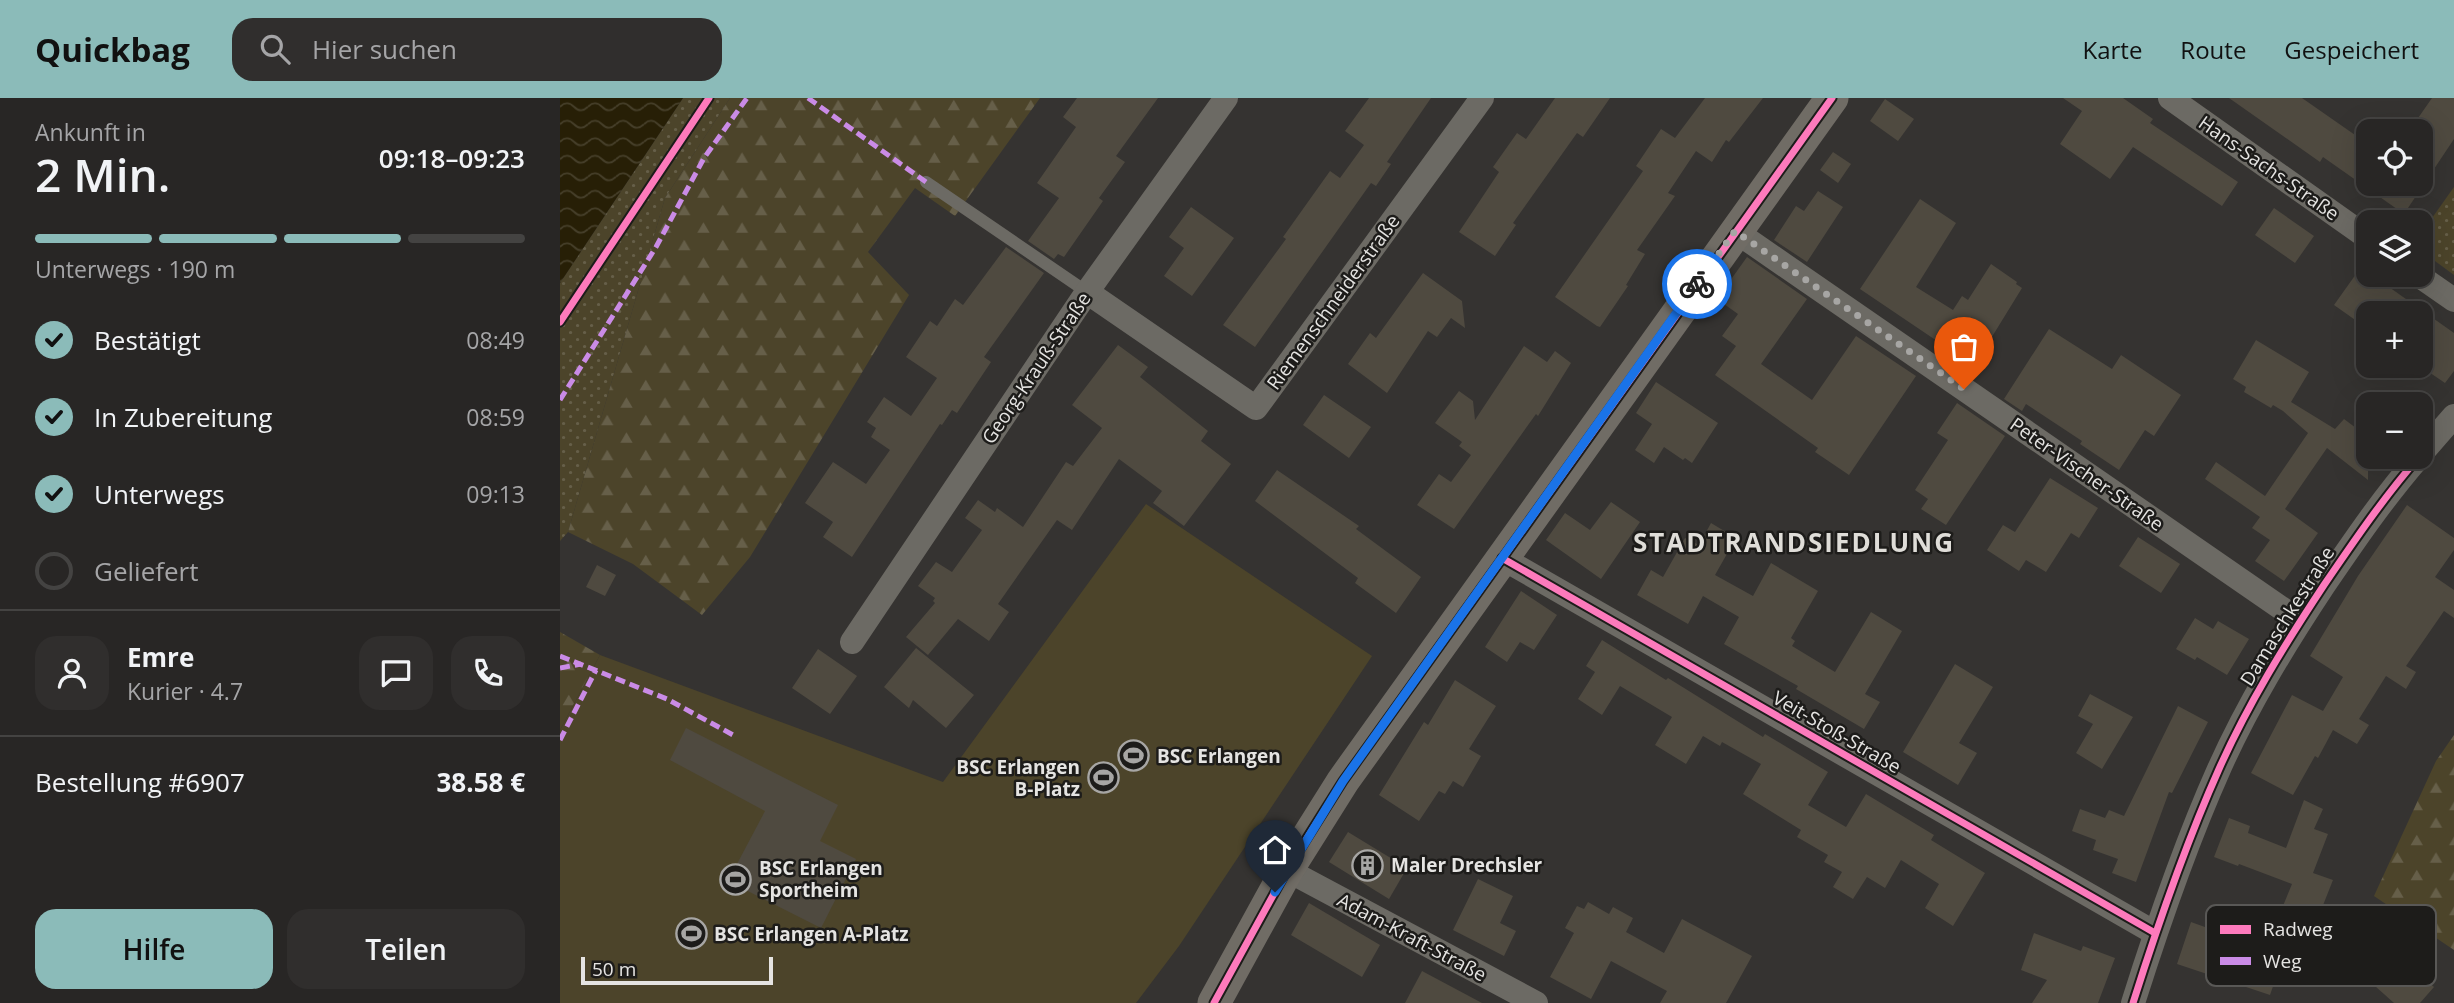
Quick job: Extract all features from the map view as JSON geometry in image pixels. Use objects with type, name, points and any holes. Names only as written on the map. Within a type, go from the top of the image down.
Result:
[{"type":"street","name":"Georg-Krauß-Straße","points":[[852,642],[1087,292],[1226,98]]},
{"type":"street","name":"Riemenschneiderstraße","points":[[1087,292],[1256,408],[1482,98]]},
{"type":"street","points":[[1214,1003],[1287,870],[1343,781],[1832,98]]},
{"type":"street","name":"Hans-Sachs-Straße","points":[[2170,98],[2356,230]]},
{"type":"street","name":"Peter-Vischer-Straße","points":[[1735,231],[2300,621]]},
{"type":"street","points":[[2433,285],[2454,300]]},
{"type":"street","name":"Damaschkestraße","points":[[2433,441],[2454,416]]},
{"type":"street","name":"Damaschkestraße","points":[[2133,1003],[2155,933],[2192,833],[2253,700],[2300,621],[2365,525],[2410,469]]},
{"type":"street","name":"Veit-Stoß-Straße","points":[[1502,558],[2155,933]]},
{"type":"street","name":"Adam-Kraft-Straße","points":[[1287,870],[1536,1003]]},
{"type":"lane","points":[[926,182],[1087,292]]},
{"type":"green space","points":[[683,98],[730,98],[665,198],[568,532],[560,541],[560,283]]},
{"type":"green space","points":[[730,98],[1040,98],[955,216],[915,188],[868,252],[909,295],[750,557],[702,615],[633,564],[568,532],[665,198]]},
{"type":"green space","points":[[2454,187],[2454,275],[2433,260],[2433,217]]},
{"type":"green space","name":"BSC Erlangen","points":[[1146,504],[1372,656],[1179,946],[1136,1003],[560,1003],[560,730],[600,655],[943,782]]},
{"type":"green space","points":[[560,632],[600,655],[560,730]]},
{"type":"green space","points":[[2454,735],[2454,950],[2436,938],[2436,905],[2387,905],[2374,896],[2436,761]]},
{"type":"water","points":[[560,98],[683,98],[560,283]]},
{"type":"building","points":[[1077,98],[1158,98],[1116,156],[1125,162],[1099,198],[1103,201],[1064,257],[1058,254],[1054,259],[1028,241],[1059,198],[1037,183],[1076,127],[1063,117]]},
{"type":"building","points":[[1369,98],[1431,98],[1387,162],[1391,164],[1376,186],[1371,183],[1255,347],[1223,325],[1286,239],[1283,237],[1330,171],[1340,178],[1364,145],[1345,131]]},
{"type":"building","points":[[1555,98],[1610,98],[1583,137],[1577,133],[1513,223],[1516,225],[1495,256],[1459,232],[1499,172],[1493,167],[1517,133],[1526,139]]},
{"type":"building","points":[[1705,98],[1763,98],[1729,142],[1726,140],[1712,162],[1696,151],[1668,193],[1675,196],[1637,250],[1645,254],[1626,285],[1628,286],[1600,327],[1597,326],[1555,297],[1643,171],[1636,166],[1661,129],[1675,138]]},
{"type":"building","points":[[2063,98],[2123,98],[2153,119],[2150,123],[2238,182],[2222,206],[2133,147],[2110,179],[2060,144],[2082,111]]},
{"type":"building","points":[[2229,98],[2302,98],[2356,136],[2356,180],[2323,157],[2320,162]]},
{"type":"building","points":[[2432,98],[2454,98],[2454,139],[2433,170],[2433,119],[2417,119]]},
{"type":"building","points":[[1885,99],[1914,119],[1898,141],[1870,121]]},
{"type":"building","points":[[1833,152],[1851,164],[1838,183],[1820,170]]},
{"type":"building","points":[[1818,191],[1843,207],[1807,262],[1774,240],[1796,206],[1804,211]]},
{"type":"building","points":[[2378,196],[2416,196],[2407,210],[2398,210]]},
{"type":"building","points":[[1920,199],[1956,223],[1916,287],[1953,310],[1962,296],[1968,300],[1991,264],[2022,288],[1974,366],[1860,289]]},
{"type":"building","points":[[1191,207],[1234,238],[1192,296],[1164,276],[1184,248],[1169,237]]},
{"type":"building","points":[[2274,208],[2314,236],[2295,263],[2255,235]]},
{"type":"building","points":[[1006,247],[1044,273],[984,357],[991,362],[957,413],[952,410],[942,425],[940,424],[852,557],[823,537],[833,522],[805,503],[833,462],[866,484],[890,450],[871,437],[876,428],[867,422],[884,397],[911,416],[937,378],[906,357],[930,321],[937,326],[955,299],[963,305]]},
{"type":"building","points":[[1747,257],[1807,299],[1761,364],[1812,400],[1856,336],[1916,376],[1849,475],[1815,452],[1818,448],[1715,375],[1736,346],[1722,336],[1738,314],[1717,299]]},
{"type":"building","points":[[1423,273],[1462,301],[1465,328],[1451,318],[1437,337],[1428,331],[1387,393],[1348,364],[1370,333],[1376,338]]},
{"type":"building","points":[[2356,274],[2356,287],[2389,287],[2409,301],[2356,301],[2356,321],[2334,305]]},
{"type":"building","points":[[2433,318],[2454,333],[2454,371],[2445,383],[2433,375]]},
{"type":"building","points":[[2049,329],[2112,369],[2121,355],[2181,395],[2154,436],[2145,430],[2119,470],[2080,444],[2082,441],[2026,404],[2022,411],[2004,399]]},
{"type":"building","points":[[2256,340],[2309,372],[2291,402],[2335,429],[2344,419],[2356,428],[2356,469],[2368,469],[2368,480],[2327,448],[2285,509],[2318,533],[2284,581],[2255,561],[2270,540],[2252,528],[2260,517],[2205,479],[2216,462],[2265,496],[2308,433],[2283,411],[2273,405],[2271,408],[2244,392],[2246,387],[2233,379]]},
{"type":"building","points":[[1118,345],[1148,367],[1140,377],[1208,431],[1201,441],[1231,464],[1184,526],[1153,503],[1162,491],[1119,459],[1072,530],[1057,520],[998,604],[1009,612],[989,641],[958,619],[928,655],[906,637],[935,603],[935,598],[918,586],[936,562],[952,572],[982,530],[965,518],[978,500],[995,512],[997,508],[1023,527],[1066,462],[1073,466],[1102,428],[1072,405]]},
{"type":"building","points":[[1524,346],[1547,362],[1555,351],[1571,363],[1538,416],[1536,414],[1454,529],[1417,505],[1439,474],[1451,482],[1471,455],[1459,446],[1462,442],[1435,423],[1459,391],[1473,401],[1475,420]]},
{"type":"building","points":[[1656,382],[1718,423],[1692,463],[1664,447],[1654,463],[1635,450],[1652,424],[1636,413]]},
{"type":"building","points":[[1324,395],[1371,427],[1349,458],[1303,425]]},
{"type":"building","points":[[1957,403],[2005,436],[1946,525],[1921,509],[1928,499],[1915,490],[1948,440],[1937,433]]},
{"type":"building","points":[[1277,470],[1359,526],[1356,529],[1421,577],[1396,613],[1355,583],[1358,578],[1255,501]]},
{"type":"building","points":[[2050,478],[2098,508],[2079,538],[2071,533],[2046,572],[2026,560],[2019,571],[1987,550],[2003,525],[2015,532]]},
{"type":"building","points":[[1611,502],[1640,522],[1601,579],[1546,540],[1565,513],[1590,530]]},
{"type":"building","points":[[2407,505],[2454,538],[2454,550],[2435,577],[2454,590],[2454,618],[2444,611],[2406,666],[2416,672],[2406,689],[2386,676],[2359,719],[2369,725],[2357,744],[2333,730],[2293,795],[2251,773],[2292,695],[2323,711],[2343,677],[2310,656],[2358,576]]},
{"type":"building","points":[[1711,523],[1736,538],[1715,575],[1753,596],[1771,563],[1818,591],[1791,638],[1795,641],[1792,646],[1835,672],[1871,612],[1902,631],[1865,694],[1880,702],[1864,729],[1796,689],[1798,686],[1724,644],[1739,617],[1703,596],[1688,624],[1637,595],[1651,570],[1663,577],[1685,538],[1699,545]]},
{"type":"building","points":[[2138,537],[2180,564],[2161,593],[2119,566]]},
{"type":"building","points":[[597,565],[616,575],[605,596],[586,587]]},
{"type":"building","points":[[1521,591],[1557,615],[1534,650],[1520,642],[1507,662],[1485,647]]},
{"type":"building","points":[[2195,618],[2213,629],[2218,621],[2249,639],[2227,675],[2197,657],[2195,660],[2176,649]]},
{"type":"building","points":[[1602,640],[1763,737],[1765,734],[1828,772],[1808,805],[1846,827],[1866,794],[1934,835],[1931,840],[1985,873],[1953,926],[1925,908],[1939,884],[1901,860],[1885,888],[1867,877],[1853,899],[1833,887],[1842,872],[1824,862],[1828,855],[1797,837],[1801,830],[1743,794],[1761,764],[1722,742],[1720,746],[1703,736],[1686,764],[1655,745],[1672,717],[1620,686],[1602,715],[1578,699],[1595,672],[1586,666]]},
{"type":"building","points":[[916,648],[974,695],[946,728],[913,700],[909,708],[884,687]]},
{"type":"building","points":[[818,649],[857,676],[830,714],[792,688]]},
{"type":"building","points":[[1955,664],[1993,687],[1959,743],[1977,753],[1958,785],[1903,752]]},
{"type":"building","points":[[1455,680],[1496,706],[1469,749],[1481,756],[1463,787],[1453,781],[1445,794],[1439,791],[1419,821],[1379,795],[1424,722],[1428,725]]},
{"type":"building","points":[[2090,694],[2133,717],[2102,769],[2076,753],[2093,724],[2078,716]]},
{"type":"building","points":[[2178,706],[2208,722],[2172,793],[2169,792],[2136,882],[2112,873],[2118,859],[2093,850],[2096,840],[2072,831],[2080,809],[2105,818],[2109,810],[2124,816]]},
{"type":"building","points":[[686,728],[838,805],[820,841],[856,859],[821,928],[728,881],[765,811],[670,760]]},
{"type":"building","points":[[2304,800],[2323,809],[2314,829],[2328,834],[2313,873],[2333,880],[2323,905],[2283,905],[2292,884],[2214,857],[2229,818],[2250,826],[2248,833],[2286,848]]},
{"type":"building","name":"Maler Drechsler","points":[[1348,832],[1407,868],[1389,899],[1329,862]]},
{"type":"building","points":[[1478,879],[1513,896],[1500,923],[1516,931],[1504,956],[1453,930]]},
{"type":"building","points":[[1588,902],[1609,914],[1613,907],[1633,918],[1626,932],[1664,953],[1682,919],[1752,956],[1726,1003],[1660,1003],[1667,991],[1611,961],[1591,999],[1550,977],[1574,933],[1565,928],[1577,906],[1584,909]]},
{"type":"building","points":[[1309,903],[1380,945],[1362,977],[1291,935]]},
{"type":"building","points":[[2191,922],[2206,927],[2206,974],[2177,964]]},
{"type":"building","points":[[2034,933],[2081,951],[2083,946],[2115,958],[2098,1003],[2032,1003],[2047,980],[2021,970]]},
{"type":"building","points":[[1422,971],[1482,1003],[1405,1003]]},
{"type":"building","points":[[2243,986],[2273,986],[2270,995]]},
{"type":"building","points":[[2375,986],[2434,987],[2420,1003],[2394,1003]]},
{"type":"marked path","points":[[560,400],[656,247],[704,158],[747,98]]},
{"type":"marked path","points":[[808,98],[926,182]]},
{"type":"marked path","points":[[560,656],[667,699],[735,736]]},
{"type":"marked path","points":[[560,668],[581,664]]},
{"type":"marked path","points":[[560,740],[596,670]]},
{"type":"cycle path","points":[[560,322],[709,98]]},
{"type":"cycle path","points":[[1214,1003],[1287,870],[1343,781],[1832,98]]},
{"type":"cycle path","points":[[2133,1003],[2183,856],[2242,721],[2281,652],[2324,585],[2381,503],[2409,469]]},
{"type":"cycle path","points":[[1502,558],[2155,933]]},
{"type":"way so far","points":[[1697,284],[1735,231],[1964,389]]},
{"type":"place","name":"BSC Erlangen","points":[[1134,756]]},
{"type":"place","name":"BSC Erlangen B-Platz","points":[[1103,778]]},
{"type":"place","name":"Maler Drechsler","points":[[1368,865]]},
{"type":"place","name":"BSC Erlangen Sportheim","points":[[736,879]]},
{"type":"place","name":"BSC Erlangen A-Platz","points":[[691,934]]},
{"type":"district","name":"STADTRANDSIEDLUNG","points":[[1794,543]]},
{"type":"route","points":[[1275,892],[1343,781],[1697,284]]}]
